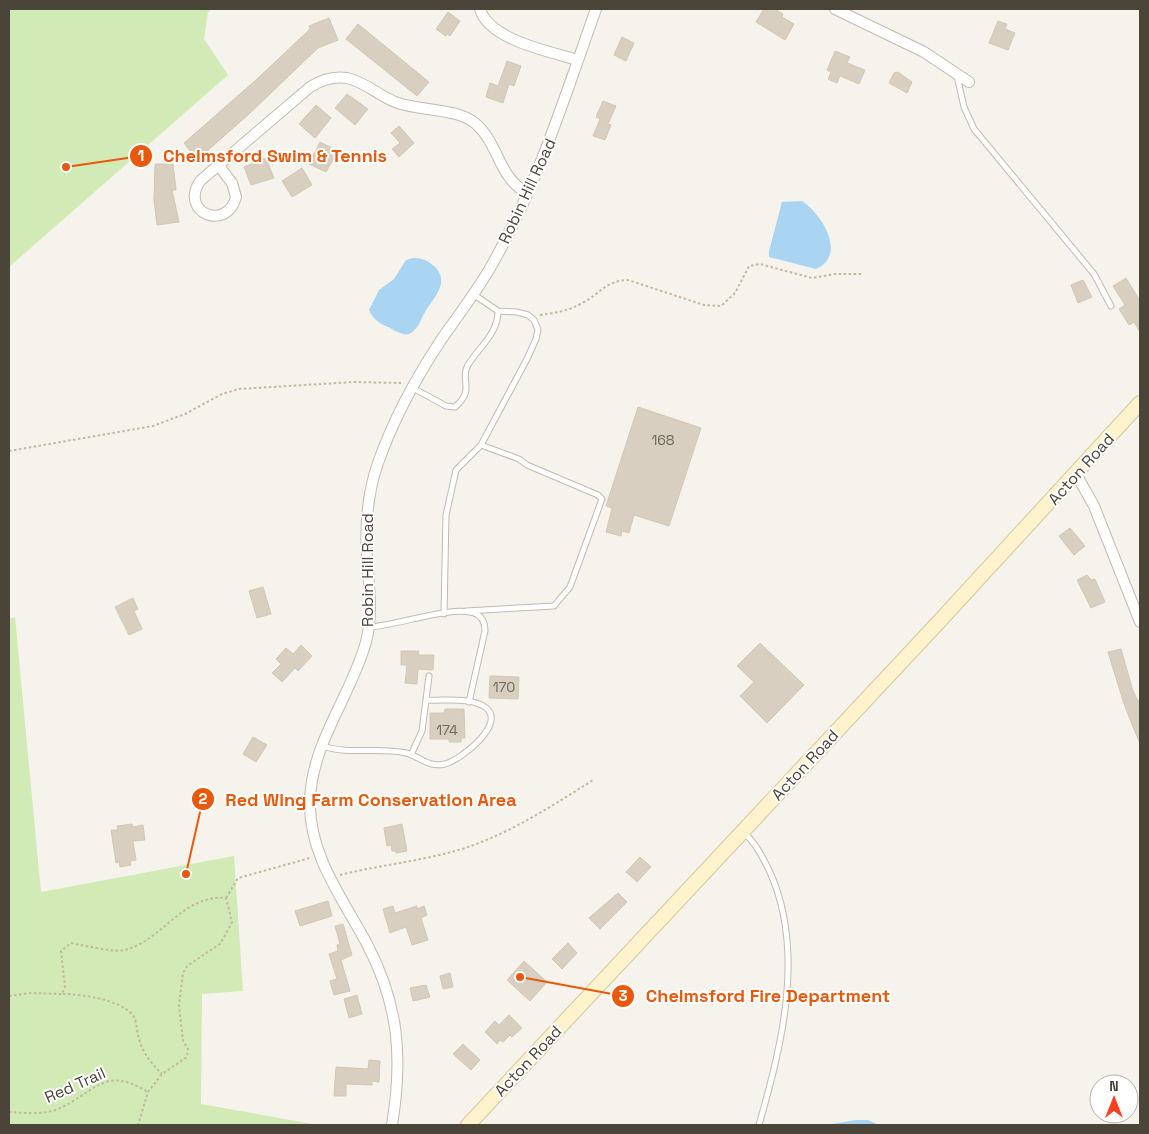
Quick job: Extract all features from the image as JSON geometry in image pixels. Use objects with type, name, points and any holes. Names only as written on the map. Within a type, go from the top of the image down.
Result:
[{"type":"main road","name":"Acton Road","points":[[468,1125],[743,832],[1140,403]]},
{"type":"street","points":[[480,9],[490,24],[514,39],[578,60]]},
{"type":"street","name":"Robin Hill Road","points":[[392,1125],[398,1068],[394,1014],[375,961],[320,856],[312,826],[310,799],[322,746],[355,674],[369,627],[370,604],[366,535],[369,496],[379,459],[412,388],[440,341],[473,294],[498,253],[527,193],[556,128],[596,9]]},
{"type":"street","points":[[835,9],[849,12],[956,71],[969,82]]},
{"type":"street","points":[[219,166],[232,183],[236,197],[234,204],[224,214],[210,216],[198,208],[194,195],[200,181],[310,86],[337,77],[360,82],[403,104],[458,115],[471,120],[483,131],[512,184],[527,193]]},
{"type":"street","points":[[1076,474],[1094,506],[1140,622]]},
{"type":"lane","points":[[956,71],[964,107],[974,130],[1094,274],[1111,306]]},
{"type":"lane","points":[[444,614],[446,516],[456,470],[481,445],[536,339],[538,330],[530,317],[517,312],[498,311],[473,294]]},
{"type":"lane","points":[[412,388],[446,406],[455,407],[467,392],[467,366],[494,331],[498,320],[498,311]]},
{"type":"lane","points":[[369,627],[392,625],[466,611],[554,606],[570,587],[602,499],[598,495],[527,465],[519,459],[481,445]]},
{"type":"lane","points":[[466,611],[479,615],[485,625],[484,638],[469,702]]},
{"type":"lane","points":[[411,755],[419,740],[428,700],[430,676]]},
{"type":"lane","points":[[322,746],[346,751],[397,752],[411,755],[423,762],[438,765],[457,758],[477,744],[488,725],[490,713],[482,705],[469,702],[428,700]]},
{"type":"lane","points":[[743,832],[755,846],[777,888],[784,912],[787,940],[786,994],[782,1030],[773,1077],[759,1125]]},
{"type":"path","points":[[530,317],[565,311],[584,302],[602,287],[616,280],[628,280],[704,305],[721,306],[735,293],[749,266],[760,264],[812,278],[835,274],[862,274]]},
{"type":"path","points":[[9,450],[153,426],[184,414],[222,394],[239,389],[354,382],[403,383],[412,388]]},
{"type":"path","points":[[330,878],[446,853],[480,843],[549,808],[593,780]]},
{"type":"path","points":[[138,1125],[148,1092],[162,1074],[187,1057],[179,1005],[183,973],[187,966],[220,944],[232,922],[226,898],[238,878],[320,856]]},
{"type":"path","points":[[62,994],[65,986],[61,951],[65,946],[71,943],[123,951],[144,941],[185,910],[204,900],[215,897],[226,898]]},
{"type":"path","points":[[9,996],[30,993],[86,996],[126,1008],[134,1017],[139,1041],[149,1060],[162,1074]]},
{"type":"path","name":"Red Trail","points":[[9,1112],[32,1114],[57,1109],[103,1083],[117,1079],[136,1085],[148,1092]]},
{"type":"green space","points":[[9,9],[212,9],[208,12],[204,39],[228,75],[9,267]]},
{"type":"green space","points":[[15,617],[41,892],[234,856],[243,991],[202,994],[201,1104],[318,1125],[9,1125],[9,619]]},
{"type":"water","points":[[802,201],[817,215],[828,234],[831,244],[830,254],[825,263],[816,269],[769,257],[782,202]]},
{"type":"water","points":[[419,258],[434,266],[439,272],[441,284],[417,327],[409,334],[404,334],[379,322],[372,316],[369,310],[379,290],[394,279],[406,260]]},
{"type":"water","points":[[868,1120],[879,1125],[826,1125]]},
{"type":"building","points":[[764,9],[775,9],[783,14],[782,17],[794,24],[785,40],[756,22]]},
{"type":"building","points":[[448,12],[460,21],[450,36],[447,34],[446,36],[436,29]]},
{"type":"building","points":[[329,18],[338,40],[318,48],[249,114],[197,160],[184,143],[257,79],[310,29],[309,26]]},
{"type":"building","points":[[998,21],[1007,24],[1005,29],[1015,33],[1008,50],[989,43]]},
{"type":"building","points":[[358,24],[429,82],[417,96],[346,39]]},
{"type":"building","points":[[622,37],[634,43],[626,61],[614,55]]},
{"type":"building","points":[[835,51],[850,57],[847,63],[865,70],[859,84],[840,76],[837,83],[828,79],[831,72],[827,70]]},
{"type":"building","points":[[507,61],[521,66],[514,86],[509,84],[503,103],[486,97],[490,83],[498,86]]},
{"type":"building","points":[[898,72],[912,82],[907,93],[889,83],[894,73]]},
{"type":"building","points":[[347,94],[368,109],[355,125],[335,108]]},
{"type":"building","points":[[603,101],[616,106],[608,124],[611,125],[605,140],[593,136],[600,119],[596,117]]},
{"type":"building","points":[[316,105],[331,118],[315,138],[299,124]]},
{"type":"building","points":[[399,126],[414,143],[399,157],[392,149],[400,143],[391,133]]},
{"type":"building","points":[[320,142],[338,151],[326,172],[309,164]]},
{"type":"building","points":[[266,158],[274,178],[251,185],[244,167]]},
{"type":"building","points":[[155,164],[173,164],[176,190],[172,190],[179,222],[157,225],[154,200]]},
{"type":"building","points":[[302,168],[312,185],[292,197],[282,181]]},
{"type":"building","points":[[1126,278],[1140,301],[1140,332],[1134,322],[1129,325],[1119,309],[1125,305],[1113,286]]},
{"type":"building","points":[[1083,280],[1092,297],[1078,303],[1071,285]]},
{"type":"building","points":[[638,407],[701,428],[669,526],[634,515],[629,533],[622,531],[621,536],[606,532],[612,508],[606,506]]},
{"type":"building","points":[[1070,528],[1085,546],[1074,555],[1059,536]]},
{"type":"building","points":[[1087,575],[1091,580],[1095,579],[1105,602],[1091,608],[1077,580]]},
{"type":"building","points":[[263,587],[271,614],[257,618],[249,591]]},
{"type":"building","points":[[133,598],[138,609],[134,611],[142,629],[129,635],[115,607]]},
{"type":"building","points":[[760,643],[804,685],[767,723],[740,696],[754,682],[737,666]]},
{"type":"building","points":[[301,645],[312,656],[298,671],[295,668],[282,682],[272,673],[281,664],[276,659],[286,648],[293,654]]},
{"type":"building","points":[[1121,649],[1133,691],[1138,701],[1140,700],[1140,744],[1124,704],[1108,652]]},
{"type":"building","points":[[401,651],[419,651],[418,655],[434,655],[433,670],[418,669],[417,684],[405,683],[407,665],[401,665]]},
{"type":"building","points":[[490,676],[519,677],[518,699],[489,698]]},
{"type":"building","points":[[445,709],[464,709],[465,738],[461,738],[461,742],[449,742],[449,739],[430,739],[430,713],[444,713]]},
{"type":"building","points":[[253,737],[267,745],[256,762],[243,754]]},
{"type":"building","points":[[132,824],[133,827],[143,825],[145,840],[133,841],[136,860],[130,861],[131,865],[120,867],[119,862],[116,863],[111,830],[118,830],[117,826]]},
{"type":"building","points":[[402,824],[407,851],[396,853],[396,851],[392,851],[391,845],[387,846],[384,828]]},
{"type":"building","points":[[640,857],[651,867],[637,882],[626,872]]},
{"type":"building","points":[[618,893],[627,902],[600,929],[589,918]]},
{"type":"building","points":[[328,901],[332,916],[300,926],[295,911]]},
{"type":"building","points":[[393,906],[395,913],[417,906],[417,909],[424,906],[427,915],[421,918],[428,940],[412,945],[406,927],[390,933],[383,909]]},
{"type":"building","points":[[343,924],[352,955],[341,960],[350,991],[334,995],[330,981],[337,979],[329,954],[338,951],[337,945],[340,944],[335,926]]},
{"type":"building","points":[[568,943],[577,953],[562,969],[552,959]]},
{"type":"building","points":[[524,961],[547,982],[530,1001],[507,980]]},
{"type":"building","points":[[450,973],[453,987],[443,989],[440,976]]},
{"type":"building","points":[[426,985],[430,997],[413,1001],[410,988]]},
{"type":"building","points":[[357,995],[362,1014],[349,1018],[344,999]]},
{"type":"building","points":[[509,1015],[522,1028],[512,1037],[510,1035],[503,1042],[500,1040],[497,1044],[485,1032],[495,1021],[499,1025]]},
{"type":"building","points":[[463,1044],[480,1060],[471,1070],[453,1054]]},
{"type":"building","points":[[369,1060],[380,1061],[379,1082],[372,1081],[372,1085],[346,1084],[346,1096],[334,1096],[336,1067],[368,1069]]},
{"type":"place","name":"Chelmsford Swim & Tennis","points":[[66,167]]},
{"type":"place","name":"Red Wing Farm Conservation Area","points":[[186,874]]},
{"type":"place","name":"Chelmsford Fire Department","points":[[520,977]]}]
